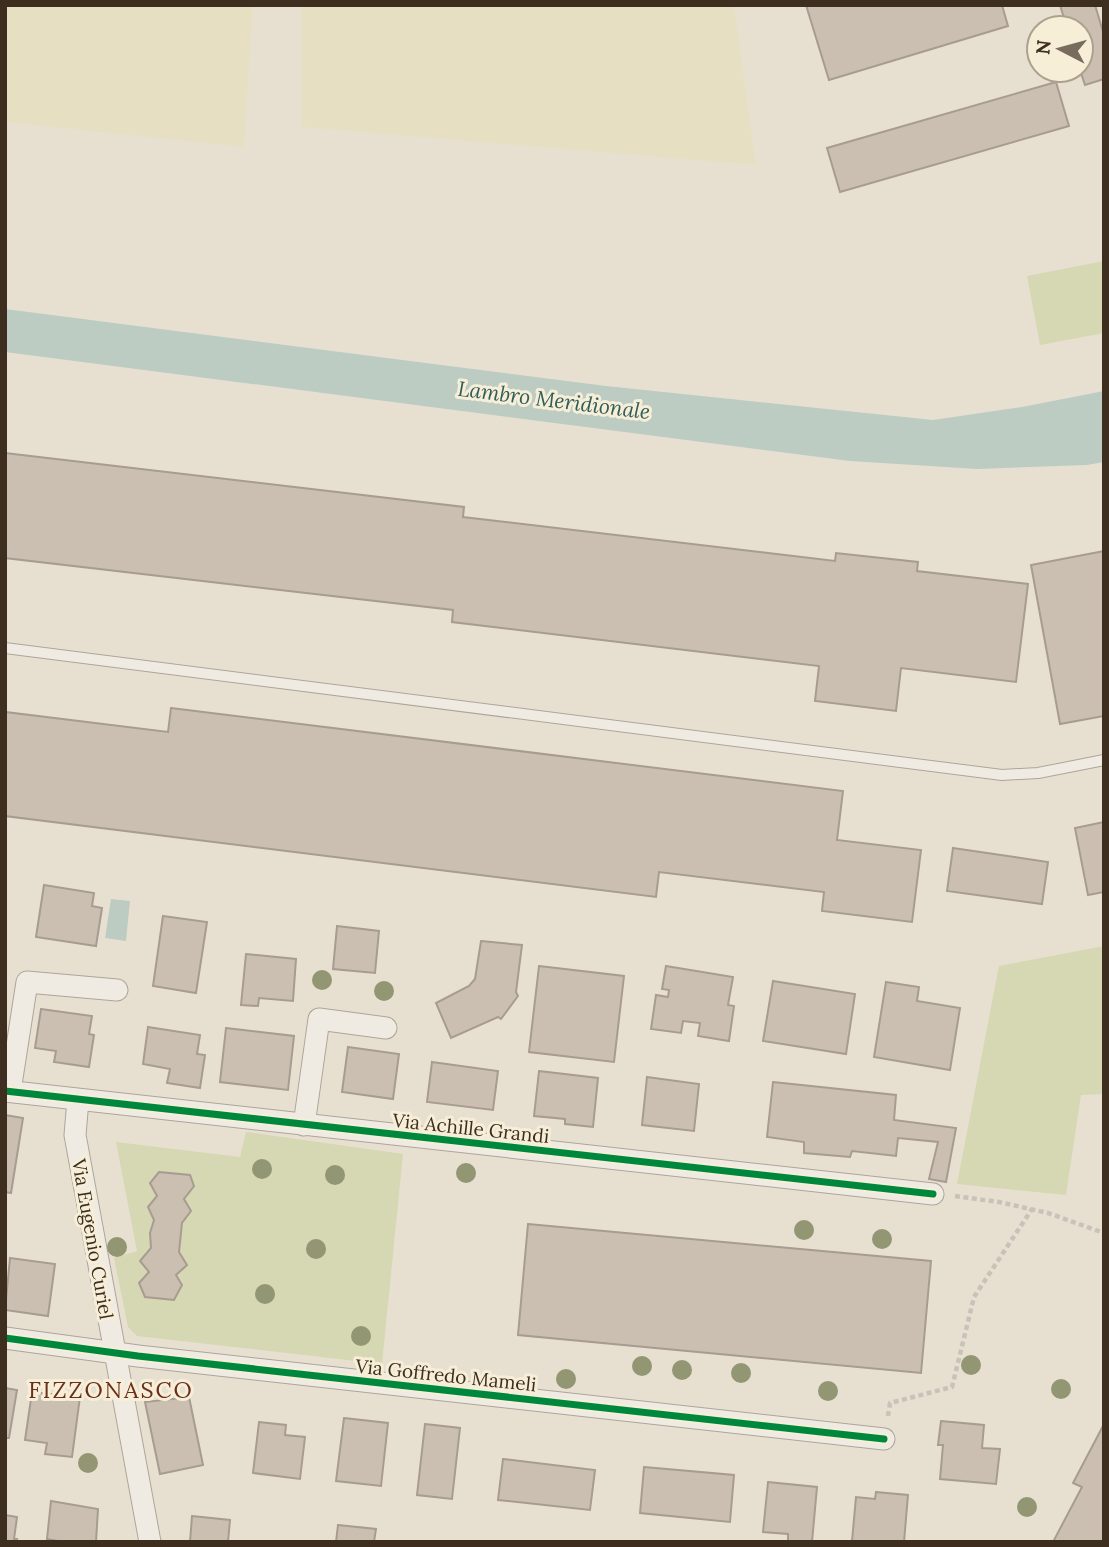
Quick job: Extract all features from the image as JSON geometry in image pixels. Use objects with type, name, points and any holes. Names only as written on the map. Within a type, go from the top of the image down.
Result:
[{"type":"street","points":[[8,1091],[27,982],[117,990]]},
{"type":"street","points":[[304,1125],[319,1019],[386,1028]]},
{"type":"street","name":"Via Achille Grandi","points":[[8,1091],[933,1194]]},
{"type":"street","name":"Via Eugenio Curiel","points":[[78,1100],[75,1135],[150,1542]]},
{"type":"street","name":"Via Goffredo Mameli","points":[[5,1338],[114,1353],[884,1439]]},
{"type":"lane","points":[[5,648],[1002,775],[1038,773],[1104,760]]},
{"type":"path","points":[[933,1194],[1032,1209],[1104,1233]]},
{"type":"path","points":[[884,1439],[890,1403],[952,1387],[974,1297],[1032,1209]]},
{"type":"shaded area","points":[[5,5],[253,5],[244,147],[5,122]]},
{"type":"shaded area","points":[[302,5],[734,5],[756,165],[302,127]]},
{"type":"green space","points":[[1104,261],[1104,333],[1040,345],[1027,276]]},
{"type":"green space","points":[[1104,946],[1104,1094],[1081,1095],[1066,1195],[957,1184],[999,966]]},
{"type":"green space","points":[[246,1132],[403,1154],[382,1364],[137,1336],[128,1327],[114,1258],[137,1251],[116,1142],[240,1157]]},
{"type":"water","name":"Lambro Meridionale","points":[[5,309],[606,386],[933,420],[1104,391],[1104,462],[977,469],[850,461],[5,352]]},
{"type":"water","points":[[111,899],[130,901],[126,941],[105,938]]},
{"type":"building","points":[[806,5],[1002,5],[1008,26],[829,80]]},
{"type":"building","points":[[1060,5],[1095,5],[1104,35],[1104,79],[1095,82],[1095,14],[1063,14]]},
{"type":"building","points":[[1049,84],[1057,84],[1069,126],[840,192],[827,148]]},
{"type":"building","points":[[5,453],[464,507],[463,517],[835,561],[836,553],[918,562],[917,571],[1028,584],[1016,682],[901,668],[896,711],[815,701],[819,666],[452,622],[453,610],[5,558]]},
{"type":"building","points":[[1104,551],[1104,716],[1060,724],[1031,565]]},
{"type":"building","points":[[171,708],[843,791],[837,840],[921,850],[912,922],[822,911],[824,892],[659,872],[656,897],[5,816],[5,712],[168,732]]},
{"type":"building","points":[[1104,822],[1104,892],[1088,895],[1075,828]]},
{"type":"building","points":[[953,848],[1048,862],[1042,904],[947,891]]},
{"type":"building","points":[[44,885],[94,893],[92,906],[102,908],[96,946],[36,937]]},
{"type":"building","points":[[163,916],[207,922],[196,993],[153,986]]},
{"type":"building","points":[[337,926],[379,931],[375,973],[333,969]]},
{"type":"building","points":[[481,941],[522,945],[516,992],[518,996],[501,1019],[498,1017],[451,1038],[436,1003],[469,986],[475,979]]},
{"type":"building","points":[[246,954],[296,959],[293,1001],[259,998],[258,1006],[241,1005]]},
{"type":"building","points":[[539,966],[624,976],[614,1062],[529,1052]]},
{"type":"building","points":[[666,966],[733,977],[728,1005],[734,1006],[729,1041],[698,1036],[700,1023],[683,1021],[681,1033],[651,1029],[656,995],[668,997],[669,990],[662,989]]},
{"type":"building","points":[[773,981],[855,994],[846,1054],[763,1041]]},
{"type":"building","points":[[886,982],[919,987],[917,1001],[960,1008],[950,1070],[874,1057]]},
{"type":"building","points":[[41,1009],[92,1016],[89,1034],[94,1035],[89,1067],[54,1062],[56,1051],[35,1048]]},
{"type":"building","points":[[148,1027],[200,1035],[197,1054],[205,1055],[200,1088],[167,1083],[170,1069],[143,1064]]},
{"type":"building","points":[[226,1028],[294,1036],[288,1090],[220,1082]]},
{"type":"building","points":[[348,1047],[399,1054],[393,1099],[342,1092]]},
{"type":"building","points":[[432,1062],[498,1071],[493,1110],[427,1102]]},
{"type":"building","points":[[539,1071],[598,1078],[593,1127],[565,1124],[565,1119],[534,1116]]},
{"type":"building","points":[[647,1077],[699,1084],[694,1131],[642,1125]]},
{"type":"building","points":[[773,1082],[896,1095],[894,1120],[956,1128],[946,1182],[929,1179],[938,1142],[898,1138],[896,1156],[852,1151],[850,1157],[804,1153],[804,1142],[767,1137]]},
{"type":"building","points":[[5,1115],[23,1118],[11,1193],[5,1192]]},
{"type":"building","points":[[159,1172],[190,1175],[194,1186],[184,1199],[191,1211],[182,1223],[179,1252],[187,1265],[176,1275],[182,1285],[174,1300],[145,1297],[139,1283],[149,1272],[140,1261],[151,1248],[150,1233],[154,1220],[148,1207],[157,1196],[150,1183]]},
{"type":"building","points":[[528,1224],[931,1261],[921,1373],[518,1335]]},
{"type":"building","points":[[10,1258],[55,1264],[48,1316],[5,1310]]},
{"type":"building","points":[[5,1388],[17,1390],[9,1438],[5,1438]]},
{"type":"building","points":[[32,1392],[80,1397],[72,1457],[45,1454],[47,1443],[25,1440]]},
{"type":"building","points":[[189,1397],[203,1465],[160,1474],[145,1402]]},
{"type":"building","points":[[344,1418],[388,1423],[381,1486],[336,1481]]},
{"type":"building","points":[[941,1421],[984,1425],[982,1448],[1000,1449],[996,1484],[940,1479],[943,1445],[938,1445]]},
{"type":"building","points":[[259,1422],[286,1425],[285,1435],[305,1437],[300,1479],[253,1473]]},
{"type":"building","points":[[425,1424],[460,1428],[452,1499],[417,1495]]},
{"type":"building","points":[[1104,1424],[1104,1542],[1053,1542],[1082,1487],[1073,1483]]},
{"type":"building","points":[[503,1459],[595,1470],[590,1510],[498,1500]]},
{"type":"building","points":[[644,1467],[734,1475],[730,1522],[640,1513]]},
{"type":"building","points":[[768,1482],[817,1487],[812,1542],[788,1542],[788,1534],[763,1532]]},
{"type":"building","points":[[876,1492],[908,1495],[904,1542],[852,1541],[856,1497],[875,1499]]},
{"type":"building","points":[[51,1501],[98,1509],[96,1542],[47,1539]]},
{"type":"building","points":[[5,1515],[17,1517],[14,1539],[17,1539],[16,1542],[5,1542]]},
{"type":"building","points":[[192,1516],[230,1520],[228,1542],[190,1542]]},
{"type":"building","points":[[338,1525],[376,1529],[374,1542],[336,1542]]},
{"type":"cycle path","points":[[5,1091],[933,1194]]},
{"type":"cycle path","points":[[5,1338],[138,1356],[884,1439]]},
{"type":"district","name":"FIZZONASCO","points":[[111,1389]]}]
